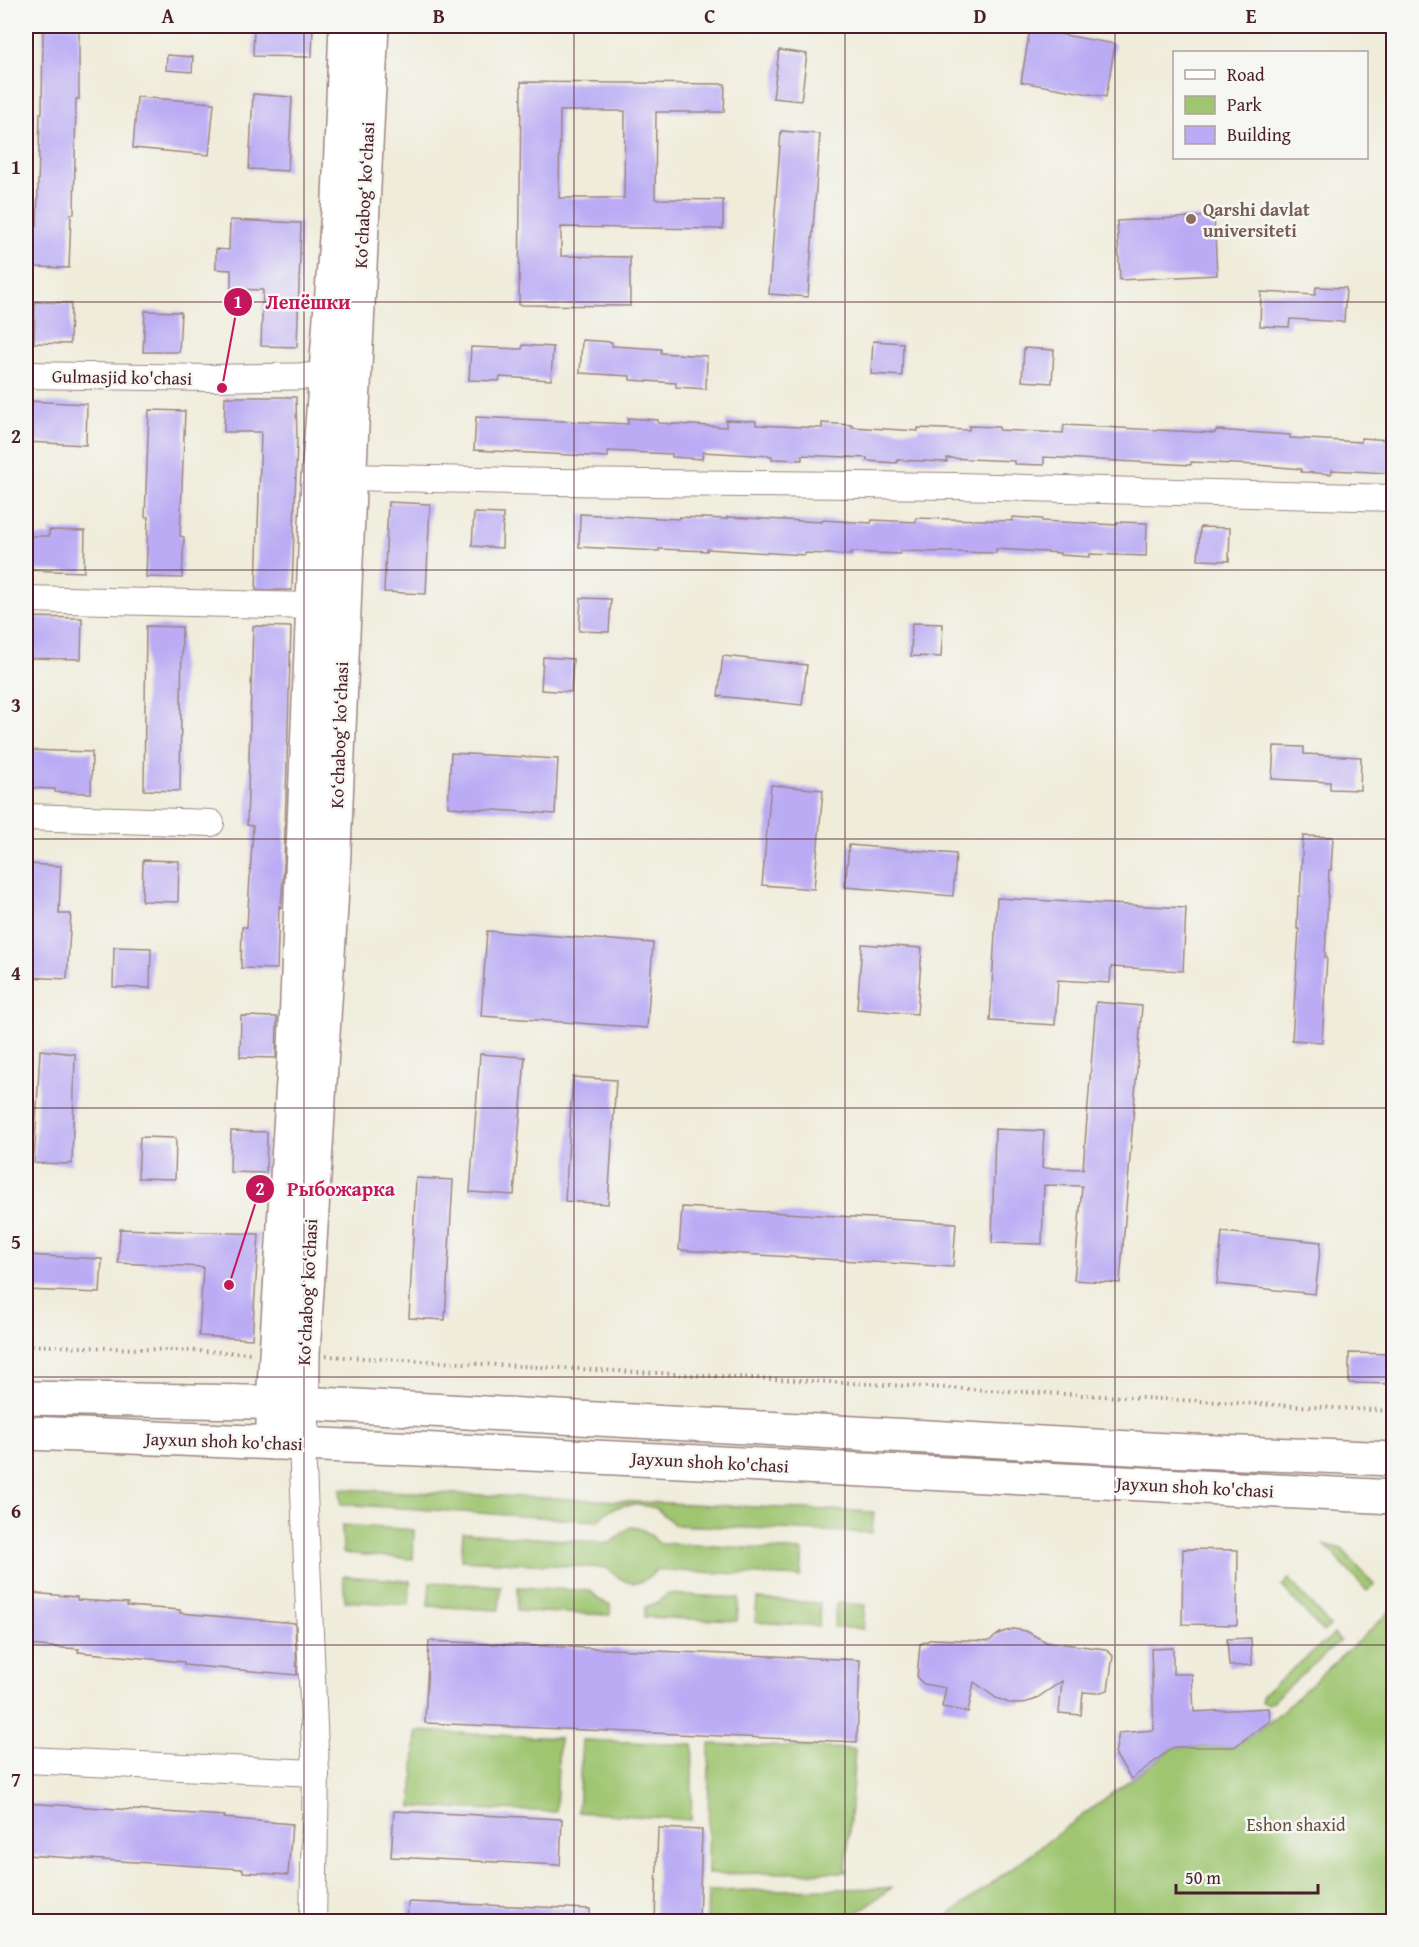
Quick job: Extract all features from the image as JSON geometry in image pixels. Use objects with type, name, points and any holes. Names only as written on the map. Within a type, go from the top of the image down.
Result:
[{"type":"main road","name":"Ko‘chabog‘ ko‘chasi","points":[[318,873],[313,606],[339,469],[326,376],[339,198],[346,26]]},
{"type":"main road","name":"Ko‘chabog‘ ko‘chasi","points":[[288,1443],[289,1354],[318,873],[339,469],[372,26]]},
{"type":"main road","name":"Jayxun shoh ko'chasi","points":[[26,1398],[287,1403],[1208,1452],[1394,1459]]},
{"type":"main road","points":[[645,1460],[646,1422]]},
{"type":"main road","name":"Jayxun shoh ko'chasi","points":[[26,1433],[288,1443],[1394,1497]]},
{"type":"main road","points":[[1204,1487],[1208,1452]]},
{"type":"street","name":"Gulmasjid ko'chasi","points":[[26,375],[210,378],[326,376]]},
{"type":"street","points":[[339,469],[554,482],[957,486],[1394,498]]},
{"type":"street","points":[[26,599],[313,606]]},
{"type":"street","points":[[26,817],[211,823]]},
{"type":"street","points":[[288,1443],[316,1773],[313,1922]]},
{"type":"street","points":[[26,1760],[316,1773]]},
{"type":"path","points":[[26,1344],[289,1354],[1394,1411]]},
{"type":"green space","points":[[340,1489],[874,1512],[872,1533],[675,1525],[656,1508],[641,1505],[624,1505],[608,1511],[597,1521],[341,1504]]},
{"type":"green space","points":[[342,1525],[414,1530],[413,1559],[343,1553]]},
{"type":"green space","points":[[630,1527],[646,1532],[658,1543],[803,1551],[801,1577],[656,1570],[644,1581],[632,1583],[620,1578],[607,1568],[461,1560],[463,1533],[610,1543]]},
{"type":"green space","points":[[1324,1544],[1342,1549],[1374,1585],[1367,1591]]},
{"type":"green space","points":[[343,1576],[410,1581],[409,1605],[345,1601]]},
{"type":"green space","points":[[1289,1579],[1330,1626],[1323,1632],[1282,1586]]},
{"type":"green space","points":[[430,1582],[501,1586],[499,1610],[428,1606]]},
{"type":"green space","points":[[518,1587],[591,1591],[599,1600],[611,1605],[610,1615],[517,1611]]},
{"type":"green space","points":[[668,1594],[739,1598],[737,1621],[644,1617],[645,1607],[658,1602]]},
{"type":"green space","points":[[757,1599],[820,1603],[819,1626],[755,1622]]},
{"type":"green space","points":[[836,1603],[865,1605],[863,1629],[834,1627]]},
{"type":"green space","name":"Eshon shaxid","points":[[1393,1609],[1393,1921],[941,1921],[1174,1747],[1234,1747],[1271,1721]]},
{"type":"green space","points":[[1334,1634],[1340,1641],[1269,1704],[1262,1702],[1262,1695]]},
{"type":"green space","points":[[416,1731],[559,1738],[556,1812],[412,1807]]},
{"type":"green space","points":[[582,1740],[693,1745],[691,1820],[578,1812]]},
{"type":"green space","points":[[709,1744],[855,1749],[846,1872],[708,1874]]},
{"type":"green space","points":[[891,1888],[846,1921],[707,1921],[708,1891]]},
{"type":"building","points":[[43,26],[79,26],[79,99],[76,99],[74,214],[71,214],[69,268],[33,267],[34,226],[37,226],[40,113],[42,113]]},
{"type":"building","points":[[254,26],[313,26],[312,57],[253,56]]},
{"type":"building","points":[[1030,29],[1115,44],[1106,97],[1021,82]]},
{"type":"building","points":[[779,50],[807,54],[801,101],[773,98]]},
{"type":"building","points":[[167,55],[193,57],[192,72],[166,70]]},
{"type":"building","points":[[521,82],[725,84],[724,112],[656,112],[655,199],[723,200],[723,229],[561,227],[561,256],[630,257],[630,306],[519,305]],"holes":[[[560,111],[625,111],[624,198],[559,198]]]},
{"type":"building","points":[[253,94],[292,97],[288,171],[249,169]]},
{"type":"building","points":[[137,97],[214,103],[209,155],[133,148]]},
{"type":"building","points":[[781,131],[820,134],[808,297],[769,294]]},
{"type":"building","points":[[1214,216],[1217,275],[1120,280],[1117,221]]},
{"type":"building","points":[[230,220],[301,223],[297,347],[261,346],[263,290],[231,289],[231,270],[216,269],[216,249],[229,250]]},
{"type":"building","points":[[1316,287],[1346,288],[1344,322],[1290,319],[1289,327],[1260,326],[1261,292],[1315,295]]},
{"type":"building","points":[[35,302],[71,303],[70,344],[34,343]]},
{"type":"building","points":[[145,311],[181,312],[179,352],[143,352]]},
{"type":"building","points":[[582,340],[612,342],[612,346],[661,349],[661,353],[707,356],[706,389],[676,387],[676,383],[630,380],[630,376],[580,373]]},
{"type":"building","points":[[873,341],[903,343],[902,376],[871,374]]},
{"type":"building","points":[[523,345],[553,347],[551,380],[500,377],[499,381],[469,380],[471,347],[522,349]]},
{"type":"building","points":[[1024,348],[1054,350],[1052,383],[1022,381]]},
{"type":"building","points":[[225,397],[296,397],[297,440],[292,590],[256,590],[261,432],[224,432]]},
{"type":"building","points":[[26,401],[87,404],[86,445],[26,442]]},
{"type":"building","points":[[149,410],[185,411],[180,536],[184,537],[182,578],[146,577],[148,517],[145,517]]},
{"type":"building","points":[[476,417],[628,424],[628,418],[658,420],[658,423],[726,427],[726,420],[756,421],[756,425],[822,428],[822,423],[918,431],[918,428],[969,430],[969,426],[1063,433],[1064,425],[1215,433],[1216,430],[1290,435],[1290,438],[1361,442],[1361,438],[1391,440],[1389,473],[1332,470],[1331,474],[1258,465],[1191,462],[1191,465],[1044,457],[1044,465],[1014,464],[1014,461],[947,458],[947,462],[897,460],[897,463],[867,461],[867,458],[802,455],[802,460],[772,459],[772,456],[703,452],[702,459],[672,457],[672,454],[608,451],[608,457],[474,450]]},
{"type":"building","points":[[388,502],[430,504],[426,594],[384,592]]},
{"type":"building","points":[[474,513],[503,514],[502,548],[472,546]]},
{"type":"building","points":[[580,514],[679,519],[679,517],[727,519],[727,517],[871,523],[872,520],[916,522],[916,518],[1012,521],[1012,517],[1117,525],[1117,522],[1147,523],[1146,556],[1090,554],[1090,557],[996,549],[996,553],[900,551],[900,554],[851,552],[851,555],[805,553],[805,555],[707,549],[707,551],[659,549],[659,551],[579,547]]},
{"type":"building","points":[[1200,527],[1230,528],[1229,561],[1198,560]]},
{"type":"building","points":[[49,530],[85,531],[84,572],[26,570],[26,536],[49,536]]},
{"type":"building","points":[[581,598],[611,599],[609,632],[579,631]]},
{"type":"building","points":[[26,617],[82,618],[81,659],[26,658]]},
{"type":"building","points":[[912,623],[943,624],[941,657],[911,656]]},
{"type":"building","points":[[146,626],[182,627],[180,791],[144,790]]},
{"type":"building","points":[[253,626],[291,627],[284,864],[281,907],[279,906],[277,969],[241,968],[242,927],[247,927],[253,826],[247,825]]},
{"type":"building","points":[[723,656],[807,665],[802,705],[718,696]]},
{"type":"building","points":[[543,657],[573,659],[571,692],[541,690]]},
{"type":"building","points":[[1274,746],[1304,747],[1304,754],[1361,757],[1360,790],[1330,789],[1330,782],[1272,779]]},
{"type":"building","points":[[26,750],[92,752],[91,793],[26,788]]},
{"type":"building","points":[[451,753],[558,759],[555,814],[448,807]]},
{"type":"building","points":[[771,785],[823,790],[814,889],[762,885]]},
{"type":"building","points":[[1303,836],[1333,837],[1331,870],[1329,870],[1322,1042],[1292,1040]]},
{"type":"building","points":[[849,845],[956,854],[953,896],[845,887]]},
{"type":"building","points":[[143,860],[179,861],[178,902],[142,901]]},
{"type":"building","points":[[28,864],[61,866],[59,914],[71,914],[67,979],[26,977],[30,901],[26,901]]},
{"type":"building","points":[[997,898],[1186,908],[1183,971],[1111,967],[1110,983],[1058,980],[1055,1025],[990,1021]]},
{"type":"building","points":[[487,931],[653,943],[647,1028],[481,1016]]},
{"type":"building","points":[[862,944],[922,948],[917,1014],[857,1009]]},
{"type":"building","points":[[114,947],[151,948],[150,988],[113,987]]},
{"type":"building","points":[[1096,1002],[1142,1006],[1120,1283],[1074,1280],[1082,1186],[1044,1185],[1042,1244],[992,1243],[995,1129],[1044,1131],[1042,1168],[1083,1169]]},
{"type":"building","points":[[241,1016],[277,1017],[276,1058],[240,1057]]},
{"type":"building","points":[[40,1050],[75,1054],[72,1164],[34,1163]]},
{"type":"building","points":[[480,1054],[525,1057],[514,1195],[470,1192]]},
{"type":"building","points":[[573,1077],[616,1080],[608,1204],[565,1201]]},
{"type":"building","points":[[231,1131],[267,1132],[266,1173],[230,1172]]},
{"type":"building","points":[[140,1137],[176,1138],[175,1179],[138,1178]]},
{"type":"building","points":[[416,1178],[453,1180],[445,1320],[409,1318]]},
{"type":"building","points":[[682,1207],[956,1223],[953,1267],[679,1250]]},
{"type":"building","points":[[120,1229],[259,1234],[252,1339],[199,1336],[203,1267],[118,1263]]},
{"type":"building","points":[[1222,1232],[1321,1242],[1315,1294],[1217,1284]]},
{"type":"building","points":[[26,1255],[102,1259],[100,1293],[26,1290]]},
{"type":"building","points":[[1349,1353],[1394,1354],[1394,1384],[1349,1383]]},
{"type":"building","points":[[1183,1549],[1238,1550],[1237,1625],[1182,1624]]},
{"type":"building","points":[[32,1593],[77,1597],[77,1600],[128,1603],[127,1606],[180,1610],[180,1613],[295,1623],[297,1675],[184,1665],[184,1662],[26,1645],[26,1596],[32,1597]]},
{"type":"building","points":[[1013,1629],[1026,1631],[1046,1642],[1106,1649],[1113,1656],[1108,1690],[1097,1693],[1083,1692],[1081,1715],[1059,1713],[1062,1681],[1034,1700],[1020,1704],[996,1698],[974,1682],[968,1712],[942,1707],[946,1688],[924,1684],[917,1678],[920,1644],[932,1639],[989,1641],[1000,1633]]},
{"type":"building","points":[[1251,1638],[1252,1665],[1229,1666],[1227,1639]]},
{"type":"building","points":[[429,1641],[860,1660],[857,1742],[425,1723]]},
{"type":"building","points":[[1173,1648],[1173,1674],[1192,1674],[1194,1712],[1269,1708],[1270,1721],[1234,1747],[1174,1747],[1131,1779],[1115,1754],[1119,1733],[1154,1730],[1151,1649]]},
{"type":"building","points":[[26,1803],[225,1816],[224,1818],[292,1824],[288,1875],[243,1872],[243,1869],[26,1855]]},
{"type":"building","points":[[394,1811],[562,1819],[560,1865],[391,1857]]},
{"type":"building","points":[[658,1828],[702,1830],[699,1922],[655,1922]]},
{"type":"building","points":[[408,1902],[590,1909],[590,1922],[407,1922]]},
{"type":"place","name":"Qarshi davlat universiteti","points":[[1191,219]]},
{"type":"place","name":"Лепёшки","points":[[222,388]]},
{"type":"place","name":"Рыбожарка","points":[[229,1285]]}]
